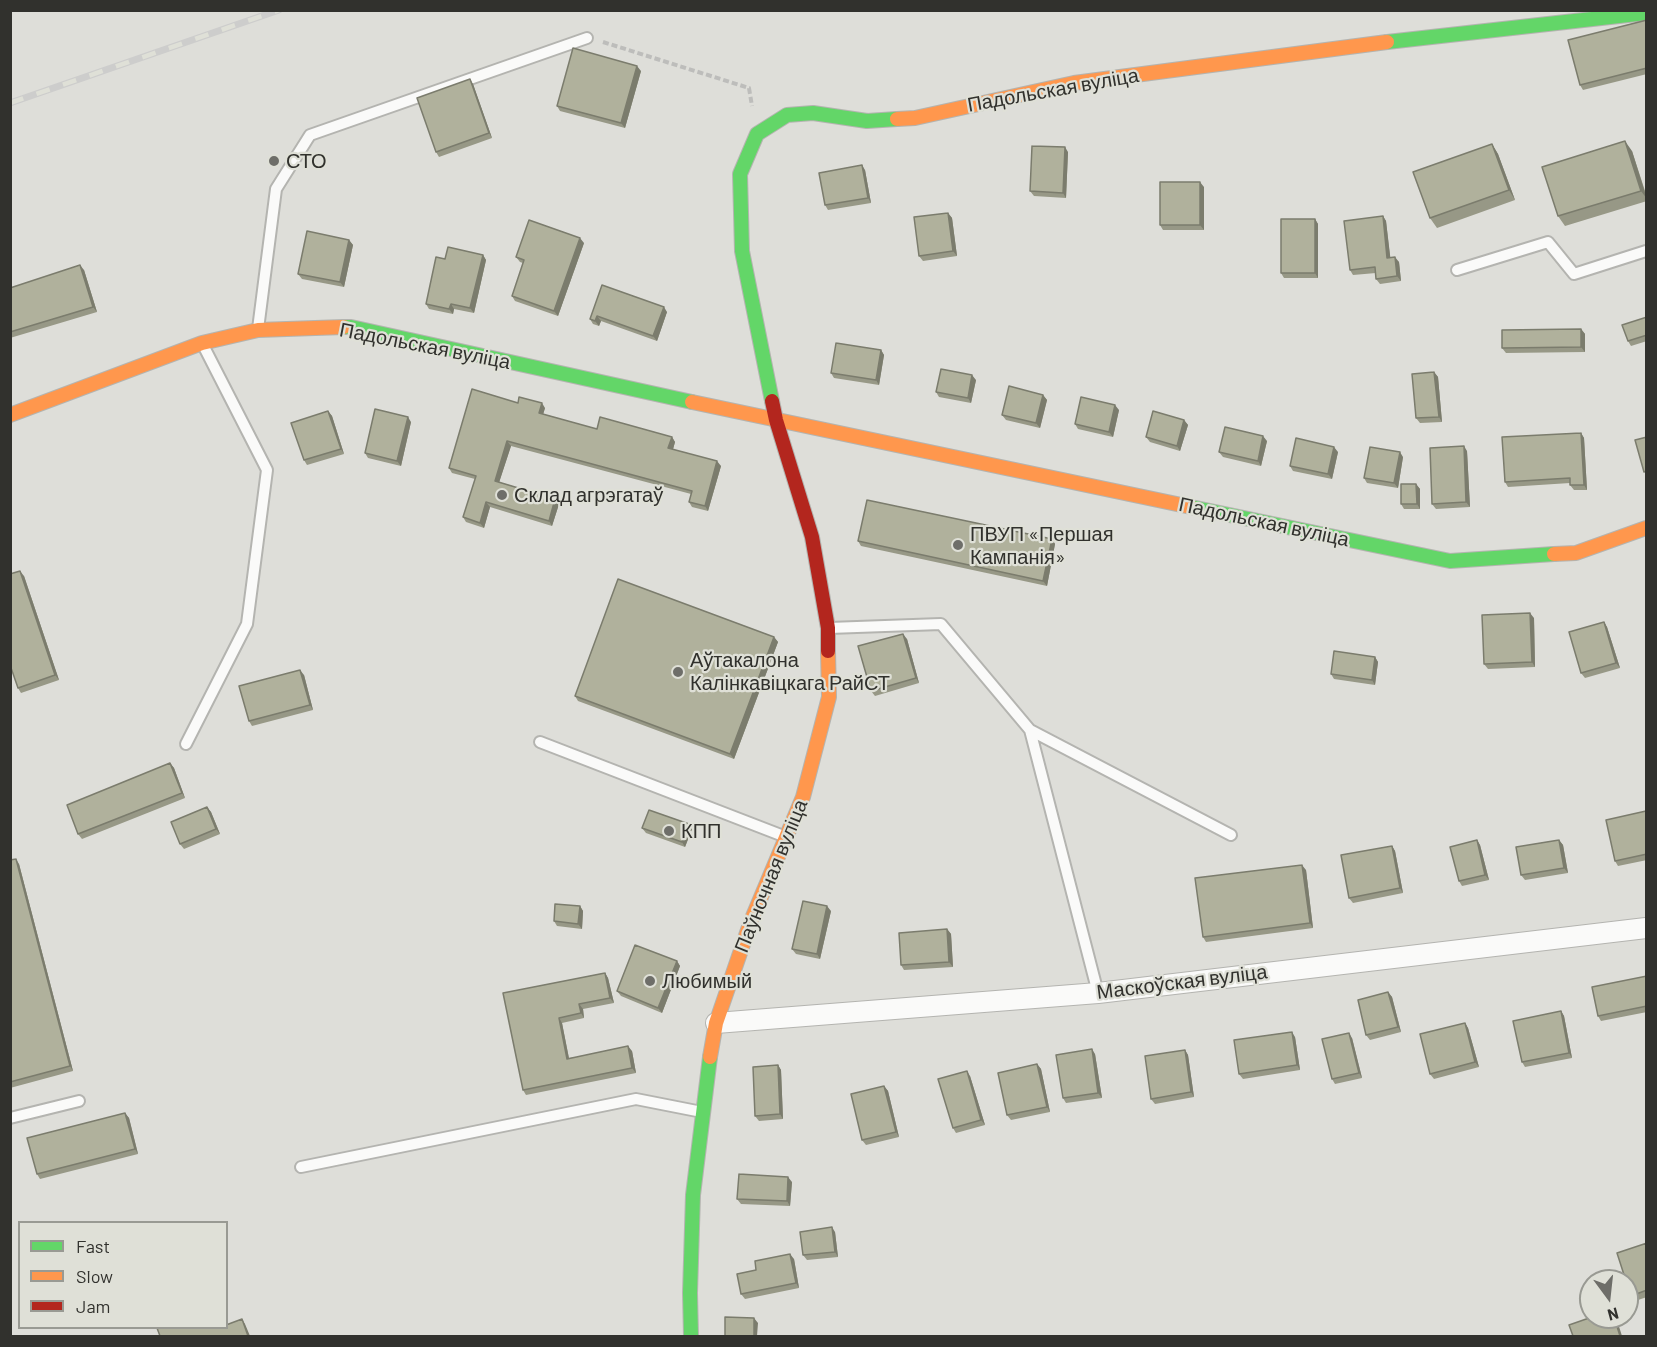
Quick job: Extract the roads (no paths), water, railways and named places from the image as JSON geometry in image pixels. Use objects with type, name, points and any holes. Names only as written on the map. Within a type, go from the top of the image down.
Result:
[{"type":"street","name":"Падольская вуліца","points":[[776,420],[742,251],[740,174],[757,134],[787,115],[813,113],[867,121],[915,118],[1074,83],[1378,44],[1647,13]]},
{"type":"street","name":"Падольская вуліца","points":[[10,415],[202,343],[258,330],[351,327],[776,420],[1450,561],[1576,553],[1647,528]]},
{"type":"street","name":"Паўночная вуліца","points":[[691,1336],[693,1195],[702,1112],[716,1023],[751,921],[803,797],[829,697],[828,628],[812,537],[776,420]]},
{"type":"street","name":"Маскоўская вуліца","points":[[716,1023],[1098,993],[1647,928]]},
{"type":"lane","points":[[258,330],[276,189],[310,135],[588,38]]},
{"type":"lane","points":[[1457,270],[1548,242],[1574,274],[1647,251]]},
{"type":"lane","points":[[186,744],[247,624],[267,470],[202,343]]},
{"type":"lane","points":[[828,628],[941,624],[1030,730],[1231,835]]},
{"type":"lane","points":[[1030,730],[1098,993]]},
{"type":"lane","points":[[540,742],[786,837]]},
{"type":"lane","points":[[301,1167],[636,1099],[702,1112]]},
{"type":"lane","points":[[10,1118],[79,1101]]},
{"type":"railway","points":[[10,103],[279,10]]},
{"type":"place","name":"СТО","points":[[274,161]]},
{"type":"place","name":"Склад агрэгатаў","points":[[502,495]]},
{"type":"place","name":"ПВУП «Першая Кампанія»","points":[[958,545]]},
{"type":"place","name":"Аўтакалона Калінкавіцкага РайСТ","points":[[678,672]]},
{"type":"place","name":"КПП","points":[[669,831]]},
{"type":"place","name":"Любимый","points":[[650,981]]}]
